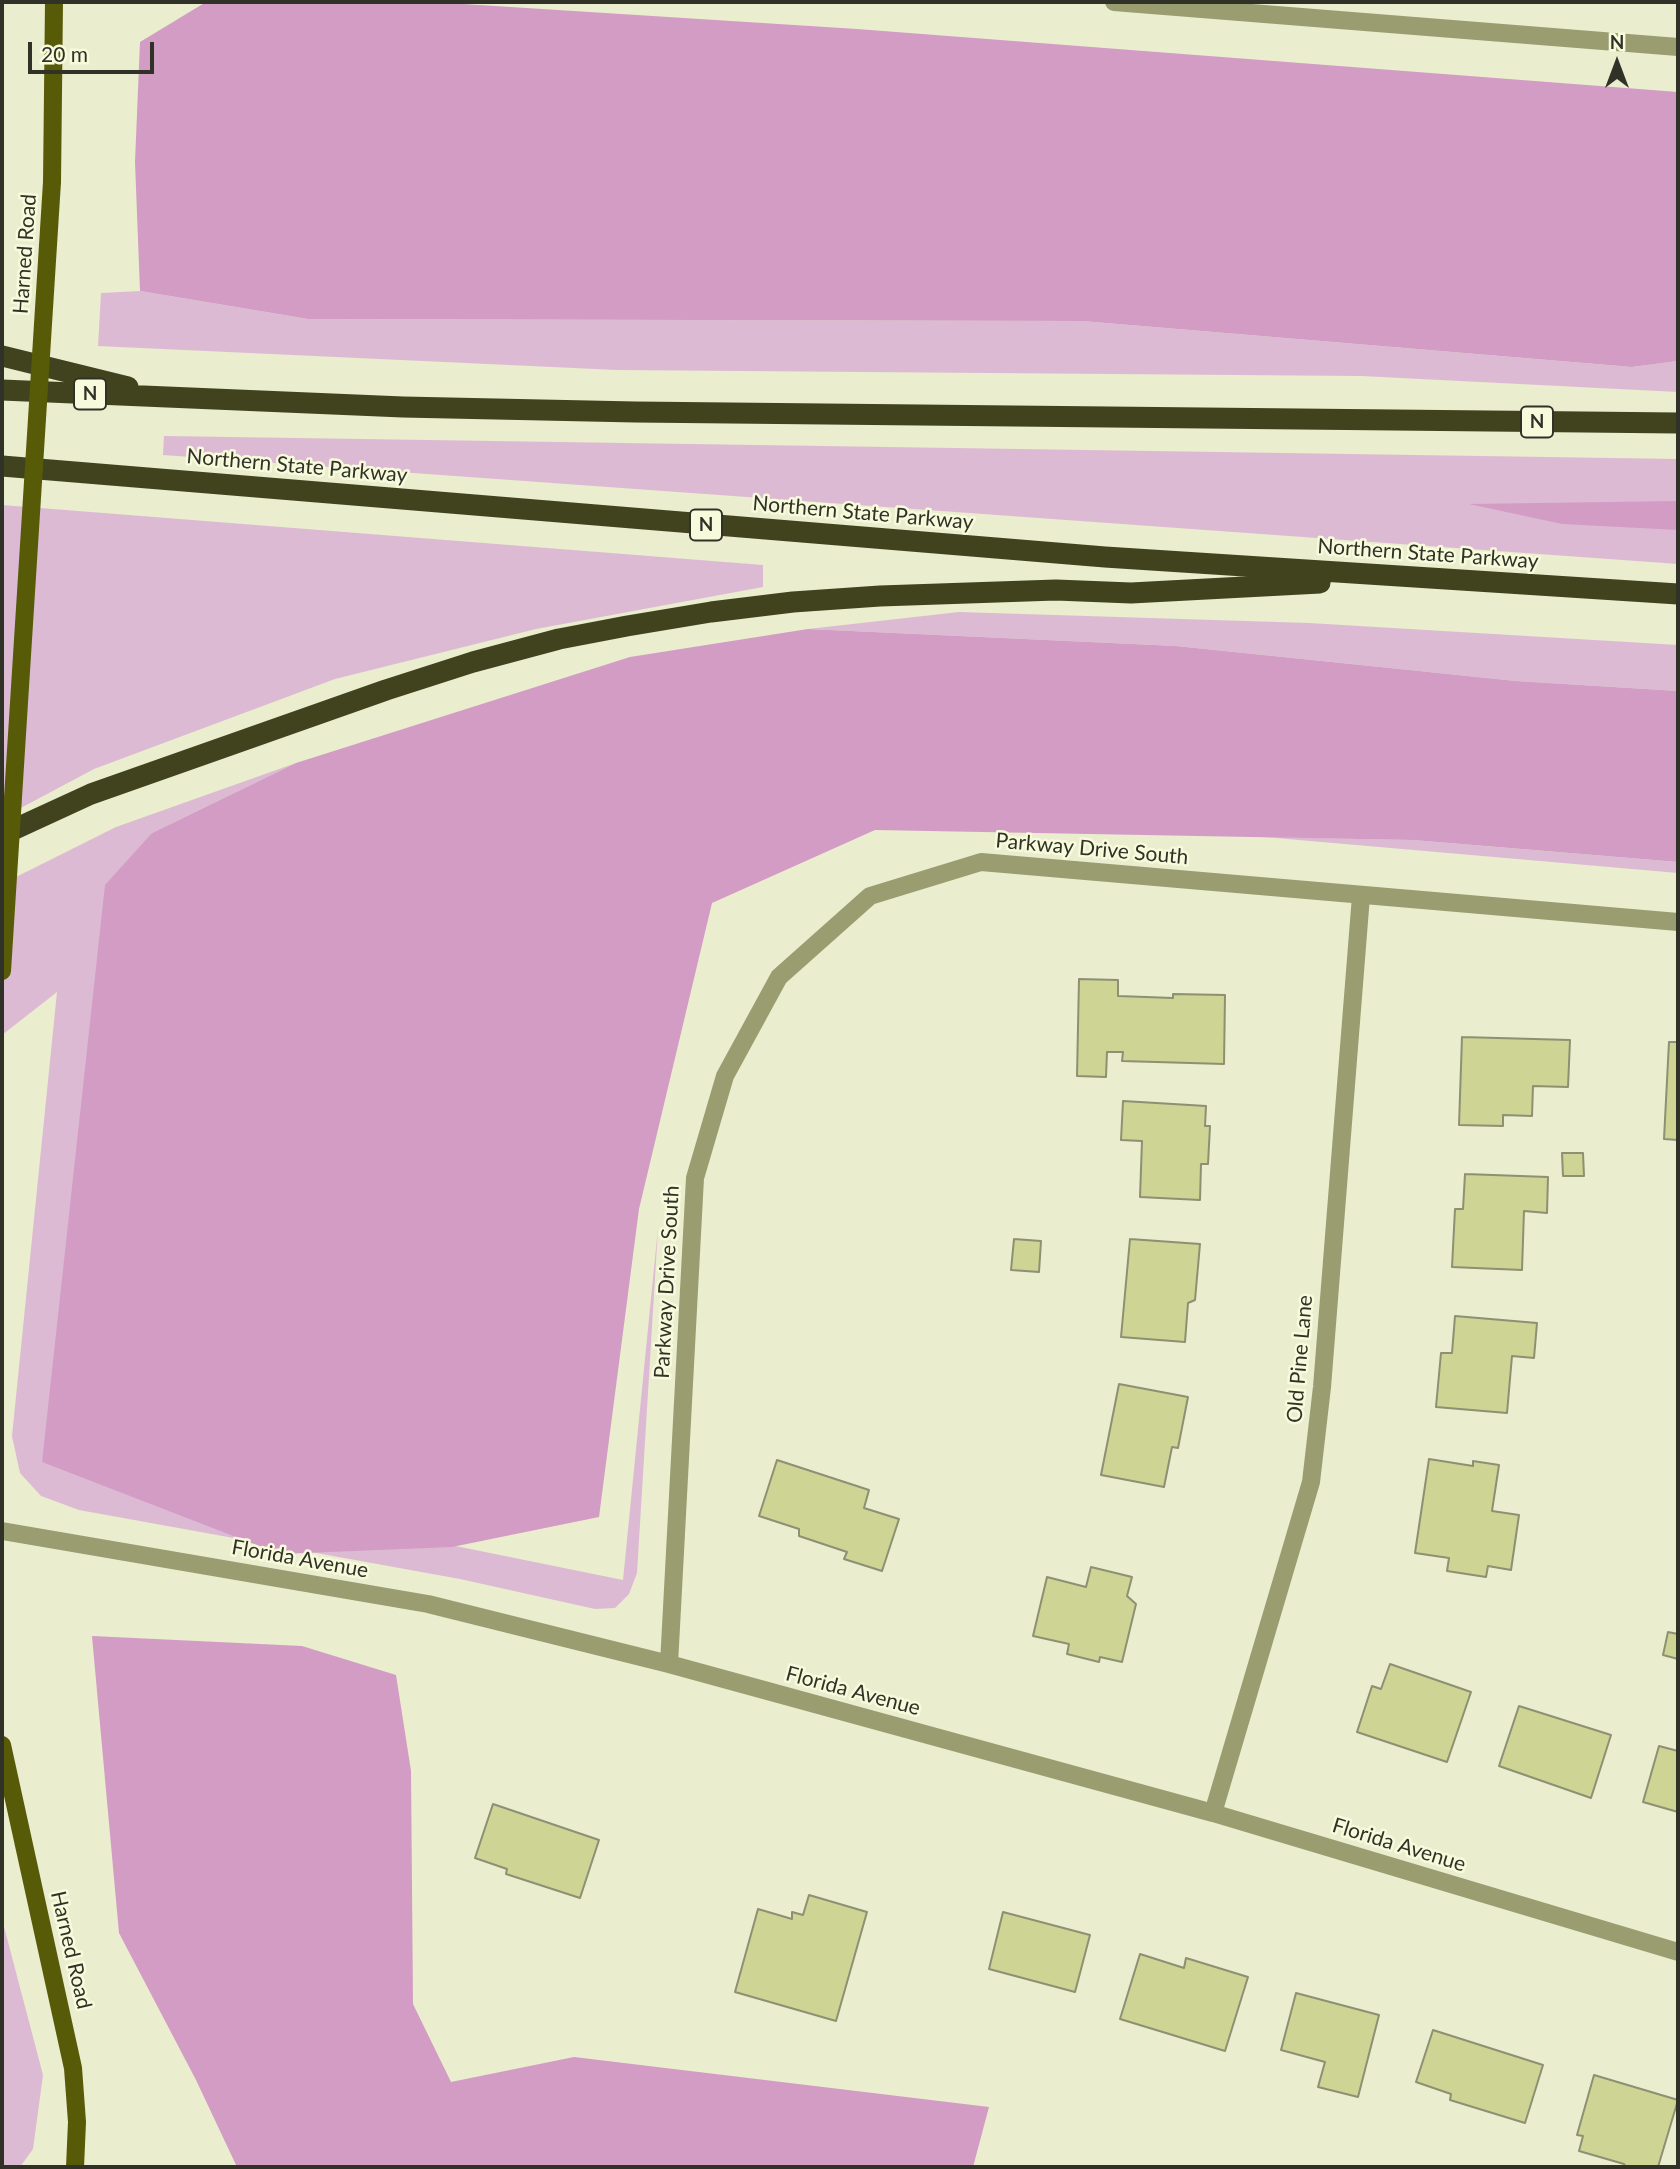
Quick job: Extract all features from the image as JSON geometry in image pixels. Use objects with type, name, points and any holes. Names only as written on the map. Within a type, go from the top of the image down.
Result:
[{"type":"highway","points":[[2,356],[178,398]]},
{"type":"highway","name":"N","points":[[2,390],[403,407],[635,412],[1678,423]]},
{"type":"highway","name":"Northern State Parkway","points":[[2,467],[1105,557],[1678,594]]},
{"type":"highway","points":[[2,835],[91,794],[386,690],[473,662],[559,639],[627,626],[738,609],[880,596],[1056,590],[1131,593],[1410,578]]},
{"type":"main road","name":"Harned Road","points":[[2,971],[52,182],[54,2]]},
{"type":"main road","name":"Harned Road","points":[[2,1745],[71,2056],[77,2122],[75,2167]]},
{"type":"street","points":[[1114,2],[1678,47]]},
{"type":"street","name":"Parkway Drive South","points":[[669,1664],[695,1178],[725,1076],[779,978],[870,895],[981,862],[1678,922]]},
{"type":"street","name":"Old Pine Lane","points":[[1213,1814],[1311,1482],[1322,1387],[1362,895]]},
{"type":"street","name":"Florida Avenue","points":[[2,1531],[428,1604],[669,1664],[1213,1814],[1678,1952]]},
{"type":"shaded area","points":[[206,2],[432,2],[857,29],[1678,92],[1678,361],[1632,367],[1082,321],[308,319],[140,291],[135,162],[140,42]]},
{"type":"shaded area","points":[[140,291],[308,319],[1082,321],[1632,367],[1678,361],[1678,392],[1361,376],[617,370],[98,346],[101,293]]},
{"type":"shaded area","points":[[164,436],[1678,459],[1678,564],[163,455]]},
{"type":"shaded area","points":[[1678,501],[1678,530],[1562,524],[1469,504]]},
{"type":"shaded area","points":[[2,505],[763,565],[763,587],[536,629],[335,679],[94,769],[2,818]]},
{"type":"shaded area","points":[[959,612],[1309,623],[1678,645],[1678,691],[1516,681],[1176,646],[808,629]]},
{"type":"shaded area","points":[[808,629],[1176,646],[1516,681],[1678,691],[1678,862],[1413,840],[875,830],[712,903],[639,1209],[599,1517],[452,1547],[280,1554],[42,1462],[105,885],[152,833],[296,763],[630,657]]},
{"type":"shaded area","points":[[296,763],[152,833],[42,1462],[623,1580],[658,1228],[637,1573],[629,1594],[615,1608],[595,1609],[460,1579],[79,1510],[41,1496],[20,1473],[12,1436],[57,992],[2,1035],[2,884],[116,827]]},
{"type":"shaded area","points":[[1264,837],[1413,840],[1678,862],[1678,873]]},
{"type":"shaded area","points":[[92,1636],[302,1646],[396,1675],[411,1771],[413,2004],[451,2082],[574,2057],[989,2107],[973,2167],[237,2167],[196,2080],[119,1933]]},
{"type":"shaded area","points":[[2,1919],[43,2075],[33,2149],[20,2167],[2,2167]]},
{"type":"building","points":[[1079,979],[1118,980],[1118,996],[1173,998],[1173,994],[1225,995],[1224,1064],[1122,1061],[1123,1052],[1107,1052],[1106,1077],[1077,1076]]},
{"type":"building","points":[[1462,1037],[1570,1040],[1568,1087],[1533,1086],[1532,1116],[1503,1115],[1503,1126],[1459,1125]]},
{"type":"building","points":[[1669,1042],[1678,1042],[1678,1140],[1664,1139]]},
{"type":"building","points":[[1123,1101],[1206,1106],[1205,1126],[1210,1126],[1208,1164],[1201,1164],[1200,1200],[1140,1197],[1142,1141],[1121,1140]]},
{"type":"building","points":[[1562,1153],[1583,1153],[1584,1176],[1563,1176]]},
{"type":"building","points":[[1465,1174],[1548,1177],[1547,1213],[1524,1211],[1522,1270],[1452,1267],[1455,1209],[1463,1209]]},
{"type":"building","points":[[1014,1239],[1041,1241],[1039,1272],[1011,1270]]},
{"type":"building","points":[[1130,1239],[1200,1244],[1195,1300],[1188,1303],[1185,1342],[1121,1337]]},
{"type":"building","points":[[1455,1316],[1537,1323],[1534,1358],[1512,1356],[1507,1413],[1436,1407],[1441,1353],[1452,1353]]},
{"type":"building","points":[[1119,1384],[1188,1397],[1178,1448],[1172,1447],[1164,1487],[1101,1475]]},
{"type":"building","points":[[1429,1459],[1473,1466],[1473,1461],[1499,1465],[1492,1511],[1519,1515],[1511,1570],[1488,1566],[1486,1577],[1447,1571],[1449,1558],[1415,1553]]},
{"type":"building","points":[[777,1460],[869,1490],[864,1508],[899,1519],[882,1571],[844,1559],[847,1552],[799,1536],[799,1529],[759,1516]]},
{"type":"building","points":[[1091,1567],[1132,1577],[1127,1596],[1136,1604],[1122,1662],[1100,1657],[1099,1662],[1067,1654],[1069,1644],[1033,1636],[1047,1577],[1086,1587]]},
{"type":"building","points":[[1668,1632],[1678,1634],[1678,1659],[1663,1655]]},
{"type":"building","points":[[1390,1664],[1471,1692],[1447,1762],[1357,1732],[1372,1686],[1381,1689]]},
{"type":"building","points":[[1519,1706],[1611,1735],[1591,1798],[1499,1766]]},
{"type":"building","points":[[1659,1746],[1678,1751],[1678,1812],[1643,1802]]},
{"type":"building","points":[[493,1804],[599,1840],[580,1898],[506,1874],[507,1869],[475,1858]]},
{"type":"building","points":[[809,1895],[867,1912],[836,2021],[735,1992],[758,1909],[792,1919],[792,1912],[803,1915]]},
{"type":"building","points":[[1003,1912],[1090,1935],[1075,1992],[989,1969]]},
{"type":"building","points":[[1140,1954],[1184,1968],[1186,1958],[1248,1977],[1225,2051],[1120,2019]]},
{"type":"building","points":[[1296,1993],[1379,2015],[1358,2097],[1318,2087],[1325,2062],[1281,2050]]},
{"type":"building","points":[[1433,2030],[1543,2065],[1525,2123],[1450,2100],[1451,2094],[1416,2082]]},
{"type":"building","points":[[1594,2075],[1678,2100],[1658,2167],[1626,2167],[1624,2164],[1579,2151],[1583,2136],[1577,2135]]}]
